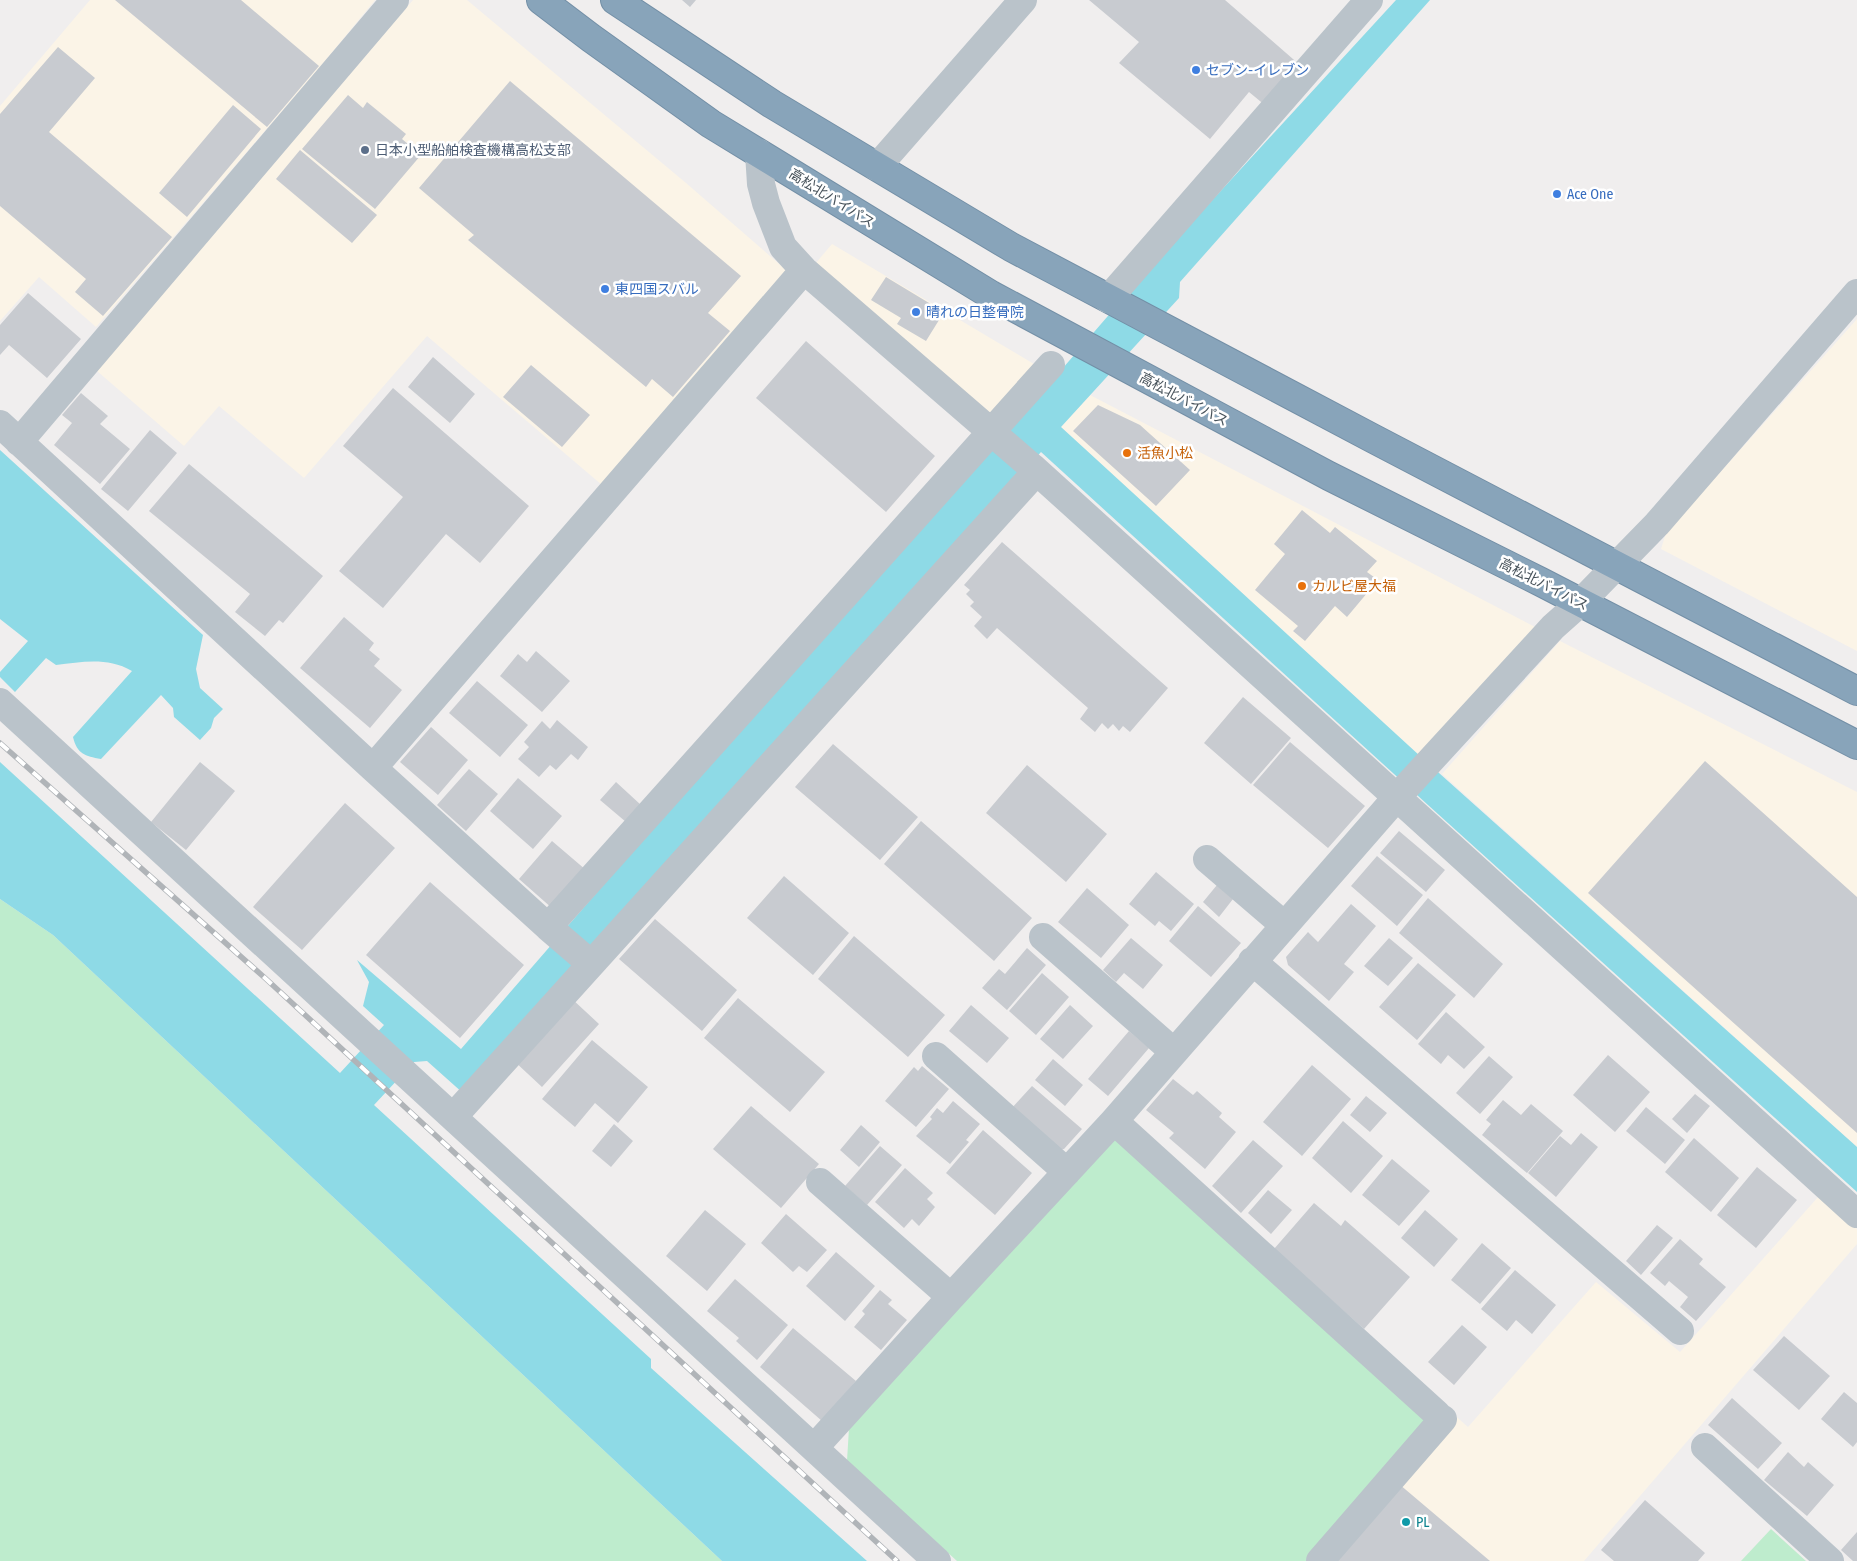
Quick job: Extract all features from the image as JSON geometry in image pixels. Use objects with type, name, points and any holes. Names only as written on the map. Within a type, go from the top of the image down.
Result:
[{"type":"highway","name":"高松北バイパス","points":[[541,0],[711,124],[991,296],[1329,476],[1541,582],[1857,745]]},
{"type":"highway","points":[[615,0],[772,104],[1012,247],[1112,302],[1857,691]]},
{"type":"street","points":[[395,0],[9,433],[373,768],[590,963]]},
{"type":"street","points":[[877,167],[1023,0]]},
{"type":"street","points":[[1112,302],[1369,0]]},
{"type":"street","points":[[759,153],[761,184],[766,203],[783,247],[804,270],[1034,470],[1857,1214]]},
{"type":"street","points":[[373,768],[804,270]]},
{"type":"street","points":[[814,1448],[950,1297],[1114,1121],[1397,797],[1546,634],[1580,603],[1656,524],[1857,293]]},
{"type":"street","points":[[548,927],[1051,365]]},
{"type":"street","points":[[453,1117],[1034,470]]},
{"type":"street","points":[[0,702],[937,1561]]},
{"type":"street","points":[[1207,859],[1284,925]]},
{"type":"street","points":[[1043,937],[1174,1052]]},
{"type":"street","points":[[1252,961],[1680,1331]]},
{"type":"street","points":[[936,1056],[1067,1172]]},
{"type":"street","points":[[1114,1121],[1440,1417],[1320,1561]]},
{"type":"street","points":[[820,1182],[950,1297]]},
{"type":"street","points":[[1705,1447],[1830,1561]]},
{"type":"shaded area","points":[[90,0],[375,0],[325,61],[96,327],[39,277],[0,321],[0,106]]},
{"type":"shaded area","points":[[413,0],[467,0],[686,183],[786,270],[602,485],[427,336],[304,478],[219,406],[184,446],[97,371]]},
{"type":"shaded area","points":[[832,244],[1039,367],[995,418],[815,264]]},
{"type":"shaded area","points":[[1857,319],[1857,651],[1661,549],[1666,533]]},
{"type":"shaded area","points":[[1090,395],[1537,628],[1420,756],[1061,427]]},
{"type":"shaded area","points":[[1560,641],[1857,792],[1857,1147],[1442,774]]},
{"type":"shaded area","points":[[1819,1196],[1857,1229],[1857,1244],[1584,1561],[1306,1561],[1444,1406],[1468,1427],[1596,1282],[1680,1352]]},
{"type":"green space","points":[[0,899],[53,935],[722,1561],[0,1561]]},
{"type":"green space","points":[[1112,1135],[1430,1422],[1306,1561],[957,1561],[847,1461],[849,1428]]},
{"type":"green space","points":[[1771,1529],[1806,1561],[1741,1561]]},
{"type":"water","points":[[1396,0],[1430,0],[1180,282],[1179,298],[1061,427],[1420,756],[1857,1147],[1857,1192],[1428,805],[1041,452],[464,1094],[427,1061],[414,1062],[374,1105],[651,1359],[651,1368],[867,1561],[722,1561],[53,935],[0,899],[0,762],[340,1073],[384,1025],[363,1006],[369,982],[357,960],[461,1049],[1007,420],[1018,420],[1139,280]]},
{"type":"water","points":[[0,450],[203,635],[196,669],[200,688],[223,709],[214,718],[211,728],[200,740],[174,717],[173,708],[161,695],[101,759],[90,757],[79,751],[73,737],[132,671],[104,662],[56,665],[46,658],[15,692],[0,677],[0,672],[28,641],[0,619]]},
{"type":"building","points":[[115,0],[241,0],[319,66],[267,127]]},
{"type":"building","points":[[682,0],[696,0],[690,7]]},
{"type":"building","points":[[1089,0],[1225,0],[1301,66],[1266,106],[1249,92],[1210,139],[1119,63],[1139,42]]},
{"type":"building","points":[[58,47],[95,78],[49,132],[172,237],[103,316],[75,292],[86,279],[0,206],[0,114]]},
{"type":"building","points":[[510,81],[741,276],[708,313],[730,331],[673,397],[652,379],[646,387],[468,240],[474,235],[419,188]]},
{"type":"building","points":[[348,95],[363,108],[367,102],[406,134],[402,139],[421,155],[375,209],[302,149]]},
{"type":"building","points":[[233,105],[261,129],[187,217],[159,193]]},
{"type":"building","points":[[300,150],[377,215],[352,243],[276,179]]},
{"type":"building","points":[[886,277],[944,312],[926,341],[897,324],[901,318],[871,300]]},
{"type":"building","points":[[28,293],[81,339],[47,378],[9,345],[0,355],[0,325]]},
{"type":"building","points":[[806,341],[935,456],[886,512],[756,398]]},
{"type":"building","points":[[433,357],[475,394],[450,423],[408,387]]},
{"type":"building","points":[[531,365],[590,415],[562,447],[503,397]]},
{"type":"building","points":[[393,388],[529,506],[480,563],[446,534],[383,608],[339,571],[403,497],[343,446]]},
{"type":"building","points":[[81,393],[108,416],[100,424],[130,449],[100,484],[54,445],[72,423],[62,415]]},
{"type":"building","points":[[1098,405],[1140,425],[1190,470],[1156,506],[1073,431]]},
{"type":"building","points":[[150,430],[177,453],[128,511],[101,489]]},
{"type":"building","points":[[189,464],[323,576],[283,623],[279,620],[265,636],[235,612],[250,594],[149,511]]},
{"type":"building","points":[[1302,510],[1330,533],[1335,527],[1377,561],[1367,572],[1378,580],[1347,617],[1335,606],[1305,641],[1293,631],[1298,626],[1255,590],[1285,554],[1274,544]]},
{"type":"building","points":[[1002,542],[1168,688],[1130,732],[1123,726],[1119,731],[1113,724],[1108,729],[1102,723],[1095,732],[1080,719],[1088,708],[997,628],[987,639],[974,626],[982,617],[970,606],[974,602],[966,594],[970,590],[964,585]]},
{"type":"building","points":[[344,617],[374,643],[369,650],[380,659],[374,666],[402,690],[370,728],[300,668]]},
{"type":"building","points":[[536,651],[570,681],[542,712],[500,676],[518,654],[527,662]]},
{"type":"building","points":[[477,681],[528,725],[500,757],[449,713]]},
{"type":"building","points":[[1243,697],[1291,738],[1251,784],[1204,743]]},
{"type":"building","points":[[557,720],[588,747],[578,760],[571,754],[556,770],[550,765],[539,777],[518,759],[529,747],[524,742],[542,721],[550,729]]},
{"type":"building","points":[[431,727],[468,760],[438,795],[400,762]]},
{"type":"building","points":[[1290,742],[1365,806],[1328,848],[1253,785]]},
{"type":"building","points":[[833,744],[918,817],[880,860],[795,787]]},
{"type":"building","points":[[1705,761],[1857,897],[1857,1133],[1588,893]]},
{"type":"building","points":[[200,762],[235,791],[186,850],[151,822]]},
{"type":"building","points":[[1027,765],[1107,834],[1066,882],[986,813]]},
{"type":"building","points":[[469,769],[498,794],[466,831],[437,805]]},
{"type":"building","points":[[518,778],[562,816],[533,849],[490,811]]},
{"type":"building","points":[[616,782],[641,805],[626,822],[600,800]]},
{"type":"building","points":[[345,803],[395,848],[302,950],[253,907]]},
{"type":"building","points":[[921,821],[1032,918],[994,961],[884,864]]},
{"type":"building","points":[[1399,831],[1445,870],[1426,892],[1380,853]]},
{"type":"building","points":[[552,841],[586,870],[553,909],[519,879]]},
{"type":"building","points":[[1377,856],[1423,895],[1397,926],[1351,886]]},
{"type":"building","points":[[1156,872],[1194,904],[1171,931],[1159,921],[1155,926],[1129,904]]},
{"type":"building","points":[[784,876],[849,933],[813,975],[747,918]]},
{"type":"building","points":[[430,882],[524,965],[460,1038],[366,955]]},
{"type":"building","points":[[1217,885],[1233,899],[1219,917],[1203,902]]},
{"type":"building","points":[[1087,888],[1129,925],[1101,958],[1058,922]]},
{"type":"building","points":[[1428,898],[1503,964],[1474,998],[1399,933]]},
{"type":"building","points":[[1351,904],[1376,926],[1344,964],[1354,972],[1329,1001],[1288,965],[1286,957],[1308,932],[1318,942]]},
{"type":"building","points":[[1198,906],[1241,943],[1211,977],[1169,941]]},
{"type":"building","points":[[655,919],[737,990],[702,1031],[619,959]]},
{"type":"building","points":[[854,936],[945,1015],[908,1057],[818,979]]},
{"type":"building","points":[[1131,938],[1163,965],[1143,989],[1124,973],[1116,982],[1103,970]]},
{"type":"building","points":[[1389,938],[1413,958],[1388,986],[1364,966]]},
{"type":"building","points":[[1027,948],[1046,965],[1007,1010],[982,988],[999,969],[1005,974]]},
{"type":"building","points":[[1418,963],[1456,995],[1417,1040],[1379,1007]]},
{"type":"building","points":[[1042,973],[1069,997],[1036,1035],[1009,1011]]},
{"type":"building","points":[[571,998],[599,1024],[542,1087],[513,1060]]},
{"type":"building","points":[[738,998],[825,1072],[790,1112],[704,1038]]},
{"type":"building","points":[[971,1005],[1009,1038],[987,1063],[949,1031]]},
{"type":"building","points":[[1070,1005],[1093,1026],[1063,1059],[1040,1039]]},
{"type":"building","points":[[1446,1012],[1485,1047],[1464,1069],[1448,1055],[1441,1064],[1418,1044]]},
{"type":"building","points":[[1129,1031],[1149,1048],[1108,1096],[1088,1079]]},
{"type":"building","points":[[592,1040],[648,1087],[618,1123],[595,1103],[575,1127],[542,1099]]},
{"type":"building","points":[[1608,1055],[1650,1092],[1615,1132],[1573,1095]]},
{"type":"building","points":[[1489,1056],[1513,1077],[1480,1114],[1456,1093]]},
{"type":"building","points":[[1053,1059],[1083,1085],[1065,1106],[1035,1080]]},
{"type":"building","points":[[1312,1065],[1351,1099],[1302,1156],[1263,1122]]},
{"type":"building","points":[[922,1066],[949,1089],[916,1127],[885,1101],[914,1067],[918,1071]]},
{"type":"building","points":[[1173,1079],[1193,1095],[1197,1091],[1222,1113],[1219,1117],[1236,1132],[1205,1169],[1169,1138],[1174,1133],[1146,1110]]},
{"type":"building","points":[[1032,1086],[1082,1129],[1064,1149],[1057,1150],[1011,1109]]},
{"type":"building","points":[[1695,1094],[1710,1106],[1687,1133],[1672,1119]]},
{"type":"building","points":[[1366,1096],[1387,1113],[1370,1132],[1350,1115]]},
{"type":"building","points":[[1503,1100],[1521,1115],[1531,1104],[1563,1131],[1527,1173],[1482,1135],[1491,1124],[1486,1120]]},
{"type":"building","points":[[953,1101],[980,1124],[966,1140],[969,1142],[950,1164],[916,1136],[932,1119],[930,1117],[937,1108],[943,1113]]},
{"type":"building","points":[[751,1106],[819,1164],[781,1208],[713,1149]]},
{"type":"building","points":[[1646,1107],[1685,1140],[1665,1164],[1626,1131]]},
{"type":"building","points":[[1343,1121],[1383,1156],[1351,1193],[1312,1158]]},
{"type":"building","points":[[614,1124],[633,1141],[611,1167],[592,1151]]},
{"type":"building","points":[[861,1125],[880,1142],[859,1167],[840,1150]]},
{"type":"building","points":[[983,1130],[1032,1173],[995,1215],[946,1173]]},
{"type":"building","points":[[1581,1133],[1598,1147],[1556,1197],[1528,1173],[1560,1136],[1571,1145]]},
{"type":"building","points":[[1694,1138],[1739,1178],[1711,1212],[1665,1172]]},
{"type":"building","points":[[1253,1140],[1283,1166],[1241,1213],[1212,1186]]},
{"type":"building","points":[[880,1146],[902,1165],[867,1205],[845,1186]]},
{"type":"building","points":[[1392,1159],[1430,1191],[1399,1226],[1362,1195]]},
{"type":"building","points":[[1757,1167],[1797,1200],[1756,1248],[1717,1215]]},
{"type":"building","points":[[905,1168],[933,1193],[927,1199],[935,1207],[919,1226],[912,1219],[904,1228],[875,1202]]},
{"type":"building","points":[[1268,1190],[1292,1210],[1271,1234],[1248,1213]]},
{"type":"building","points":[[1314,1203],[1341,1226],[1345,1220],[1410,1277],[1364,1329],[1274,1249]]},
{"type":"building","points":[[705,1210],[746,1244],[707,1291],[666,1256]]},
{"type":"building","points":[[1425,1210],[1458,1239],[1434,1267],[1401,1238]]},
{"type":"building","points":[[786,1214],[827,1250],[807,1272],[799,1266],[793,1272],[761,1243]]},
{"type":"building","points":[[1657,1225],[1673,1238],[1641,1275],[1626,1261]]},
{"type":"building","points":[[1680,1239],[1703,1259],[1699,1264],[1726,1287],[1696,1321],[1680,1307],[1688,1297],[1669,1281],[1665,1286],[1650,1273]]},
{"type":"building","points":[[1482,1243],[1511,1268],[1480,1304],[1451,1280]]},
{"type":"building","points":[[836,1252],[875,1286],[845,1321],[806,1286]]},
{"type":"building","points":[[1515,1270],[1556,1305],[1532,1334],[1516,1320],[1507,1331],[1481,1309]]},
{"type":"building","points":[[735,1279],[788,1325],[757,1360],[736,1341],[739,1338],[707,1311]]},
{"type":"building","points":[[880,1290],[892,1300],[888,1304],[907,1320],[881,1350],[854,1327],[865,1314],[862,1311]]},
{"type":"building","points":[[1462,1325],[1487,1347],[1454,1385],[1428,1362]]},
{"type":"building","points":[[793,1328],[856,1381],[822,1421],[760,1367]]},
{"type":"building","points":[[1784,1336],[1830,1376],[1799,1410],[1753,1370]]},
{"type":"building","points":[[1844,1392],[1857,1403],[1857,1442],[1853,1447],[1821,1419]]},
{"type":"building","points":[[1732,1398],[1782,1443],[1758,1469],[1708,1425]]},
{"type":"building","points":[[1788,1452],[1804,1467],[1808,1462],[1834,1485],[1807,1516],[1764,1480]]},
{"type":"building","name":"PL","points":[[1399,1484],[1490,1561],[1334,1561]]},
{"type":"building","points":[[1645,1500],[1705,1553],[1698,1561],[1614,1561],[1601,1550]]},
{"type":"building","points":[[1857,1532],[1857,1561],[1853,1561],[1841,1550]]},
{"type":"railway","points":[[0,743],[265,978],[897,1561]]},
{"type":"place","name":"セブン-イレブン","points":[[1196,70]]},
{"type":"place","name":"日本小型船舶検査機構高松支部","points":[[365,150]]},
{"type":"place","name":"Ace One","points":[[1557,194]]},
{"type":"place","name":"東四国スバル","points":[[605,289]]},
{"type":"place","name":"晴れの日整骨院","points":[[916,312]]},
{"type":"place","name":"活魚小松","points":[[1127,453]]},
{"type":"place","name":"カルビ屋大福","points":[[1302,586]]},
{"type":"place","name":"PL","points":[[1406,1522]]}]
